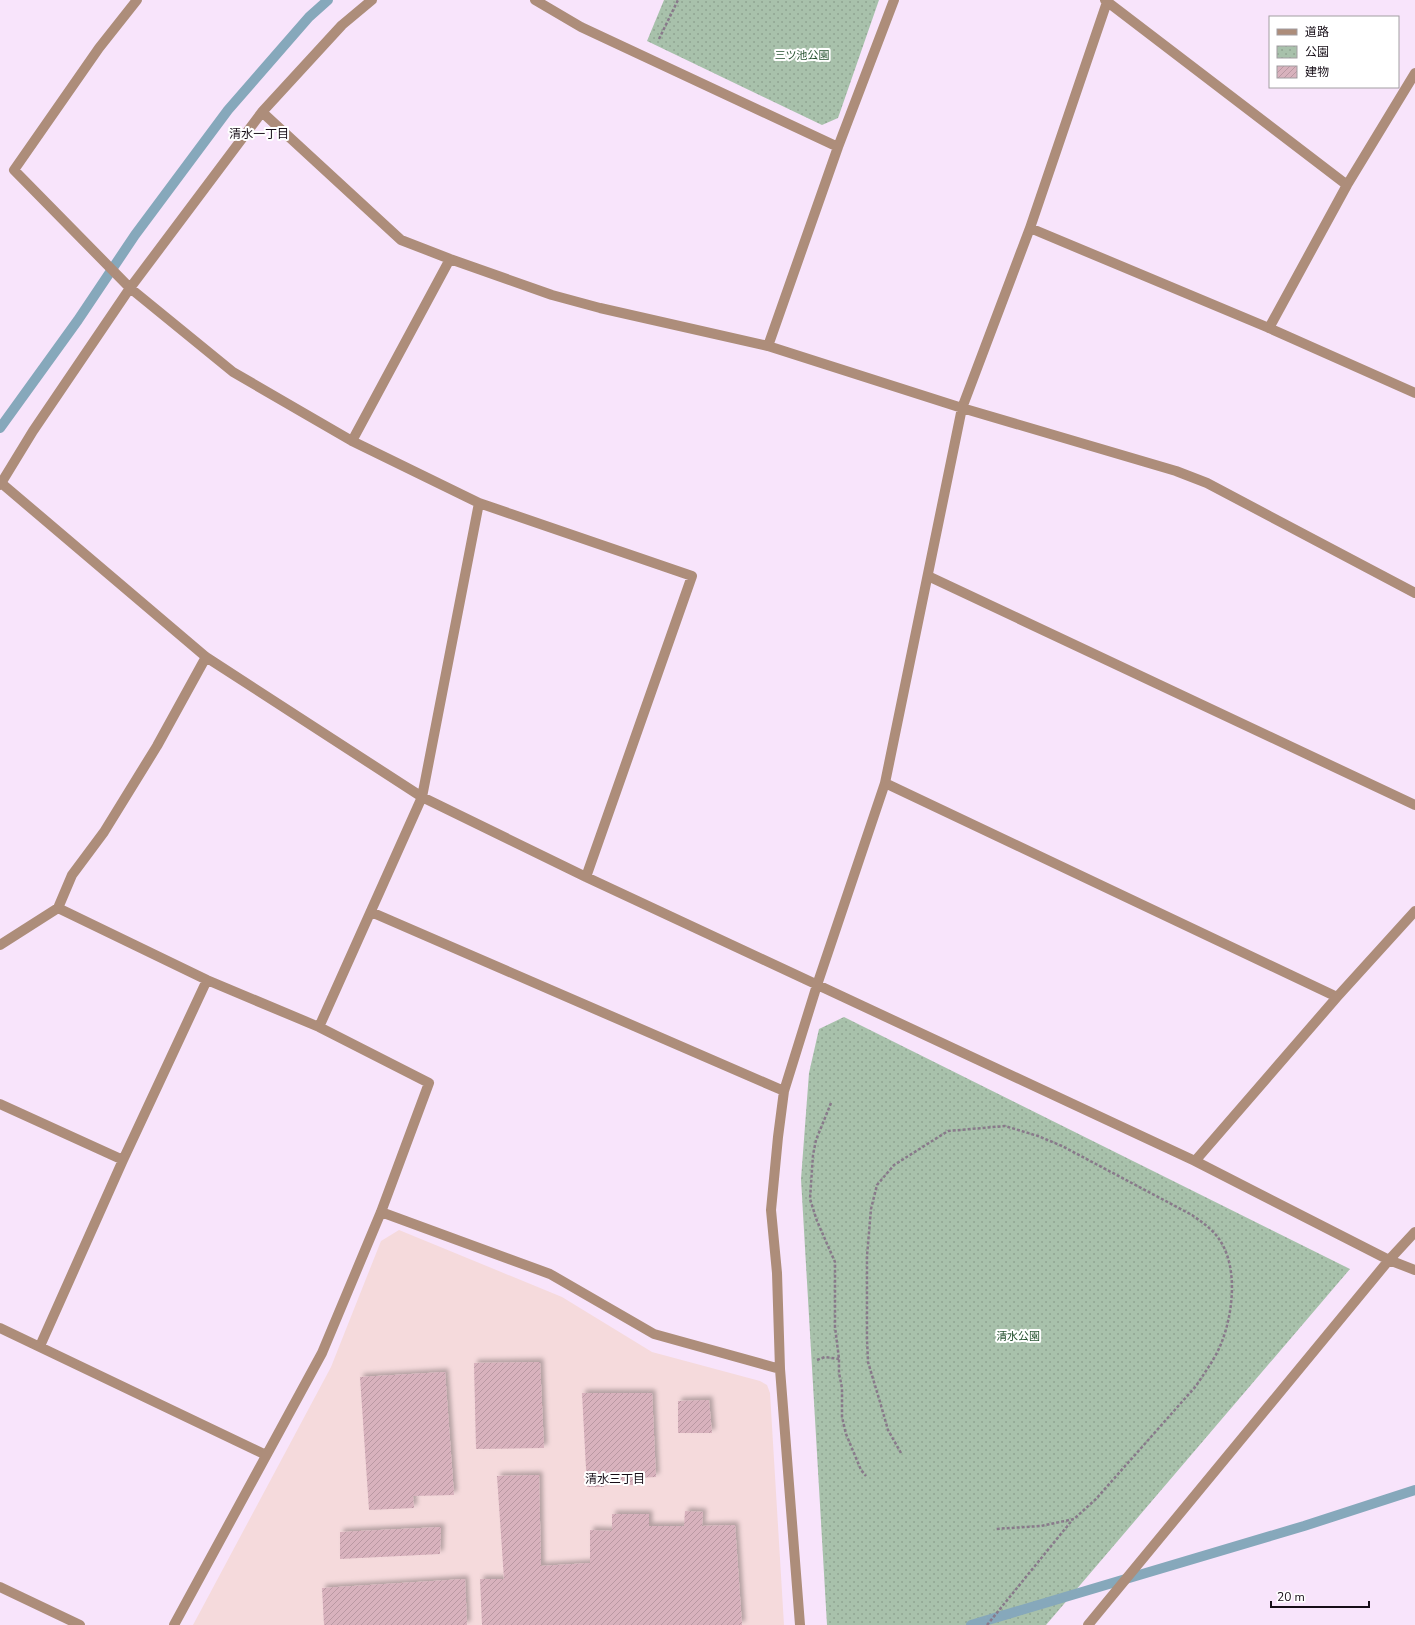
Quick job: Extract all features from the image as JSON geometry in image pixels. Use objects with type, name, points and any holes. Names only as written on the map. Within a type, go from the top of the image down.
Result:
[{"type":"street","points":[[138,0],[99,48],[14,170],[130,288],[233,372],[352,441],[479,503],[692,576],[586,877]]},
{"type":"street","points":[[372,0],[342,25],[262,112],[130,288],[33,431],[0,483],[206,657],[422,797],[586,877],[1195,1161],[1390,1260],[1415,1270]]},
{"type":"street","points":[[534,0],[582,27],[838,147]]},
{"type":"street","points":[[768,346],[838,147],[894,0]]},
{"type":"street","points":[[800,1625],[780,1369],[777,1273],[771,1210],[784,1091],[817,984],[885,783],[962,408],[1030,228],[1106,1],[1347,185]]},
{"type":"street","points":[[1269,328],[1347,185],[1415,73]]},
{"type":"street","points":[[262,112],[401,240],[558,297],[768,346],[962,408],[1176,471],[1207,483],[1415,593]]},
{"type":"street","points":[[1030,228],[1269,328],[1415,393]]},
{"type":"street","points":[[352,441],[450,259]]},
{"type":"street","points":[[319,1027],[422,797],[479,503]]},
{"type":"street","points":[[928,576],[1415,805]]},
{"type":"street","points":[[0,945],[58,908],[72,875],[104,832],[156,746],[206,657]]},
{"type":"street","points":[[885,783],[1337,996]]},
{"type":"street","points":[[58,908],[207,980],[319,1027],[429,1083],[381,1212],[322,1353],[174,1625]]},
{"type":"street","points":[[1195,1161],[1337,996],[1415,911]]},
{"type":"street","points":[[371,912],[784,1091]]},
{"type":"street","points":[[40,1346],[123,1160],[207,980]]},
{"type":"street","points":[[0,1104],[123,1160]]},
{"type":"street","points":[[381,1212],[550,1274],[654,1334],[780,1369]]},
{"type":"street","points":[[1088,1625],[1390,1260],[1415,1232]]},
{"type":"street","points":[[0,1328],[266,1455]]},
{"type":"street","points":[[0,1587],[80,1625]]},
{"type":"path","points":[[649,59],[678,0]]},
{"type":"path","points":[[831,1102],[816,1140],[812,1155],[810,1199],[817,1221],[835,1262],[835,1326],[839,1373],[842,1388],[842,1417],[846,1434],[861,1470],[866,1476]]},
{"type":"path","points":[[901,1453],[888,1430],[868,1362],[867,1256],[871,1209],[877,1185],[894,1165],[948,1131],[1005,1126],[1038,1136],[1062,1146],[1192,1214],[1210,1228],[1221,1242],[1231,1267],[1233,1292],[1229,1315],[1221,1343],[1210,1366],[1196,1386],[1169,1417],[1096,1499],[1074,1519],[987,1625]]},
{"type":"path","points":[[817,1360],[825,1357],[839,1359]]},
{"type":"path","points":[[995,1529],[1041,1526],[1074,1519]]},
{"type":"shaded area","points":[[399,1230],[562,1297],[652,1352],[760,1381],[767,1385],[770,1393],[784,1625],[193,1625],[331,1367],[381,1241]]},
{"type":"green space","name":"三ツ池公園","points":[[664,0],[879,0],[838,118],[822,125],[647,41]]},
{"type":"green space","name":"清水公園","points":[[844,1017],[1350,1269],[1046,1625],[827,1625],[801,1179],[809,1073],[819,1029]]},
{"type":"building","points":[[540,1362],[544,1448],[476,1449],[474,1363]]},
{"type":"building","points":[[445,1372],[454,1495],[413,1496],[414,1508],[369,1510],[360,1377]]},
{"type":"building","points":[[582,1393],[652,1393],[656,1477],[637,1478],[638,1485],[622,1485],[622,1480],[604,1480],[604,1487],[587,1487]]},
{"type":"building","points":[[709,1400],[712,1433],[678,1433],[678,1401]]},
{"type":"building","points":[[539,1475],[541,1566],[590,1563],[590,1530],[612,1531],[612,1514],[649,1514],[649,1526],[684,1526],[685,1511],[703,1512],[702,1526],[735,1525],[742,1625],[482,1625],[480,1579],[504,1579],[497,1476]]},
{"type":"building","points":[[441,1527],[440,1554],[340,1559],[340,1532]]},
{"type":"building","points":[[465,1579],[467,1625],[324,1625],[322,1588]]},
{"type":"waterway","points":[[0,428],[78,320],[135,235],[228,110],[309,17],[328,0]]},
{"type":"waterway","points":[[971,1625],[1304,1526],[1415,1490]]},
{"type":"district","name":"清水一丁目","points":[[259,134]]},
{"type":"district","name":"清水三丁目","points":[[615,1479]]}]
